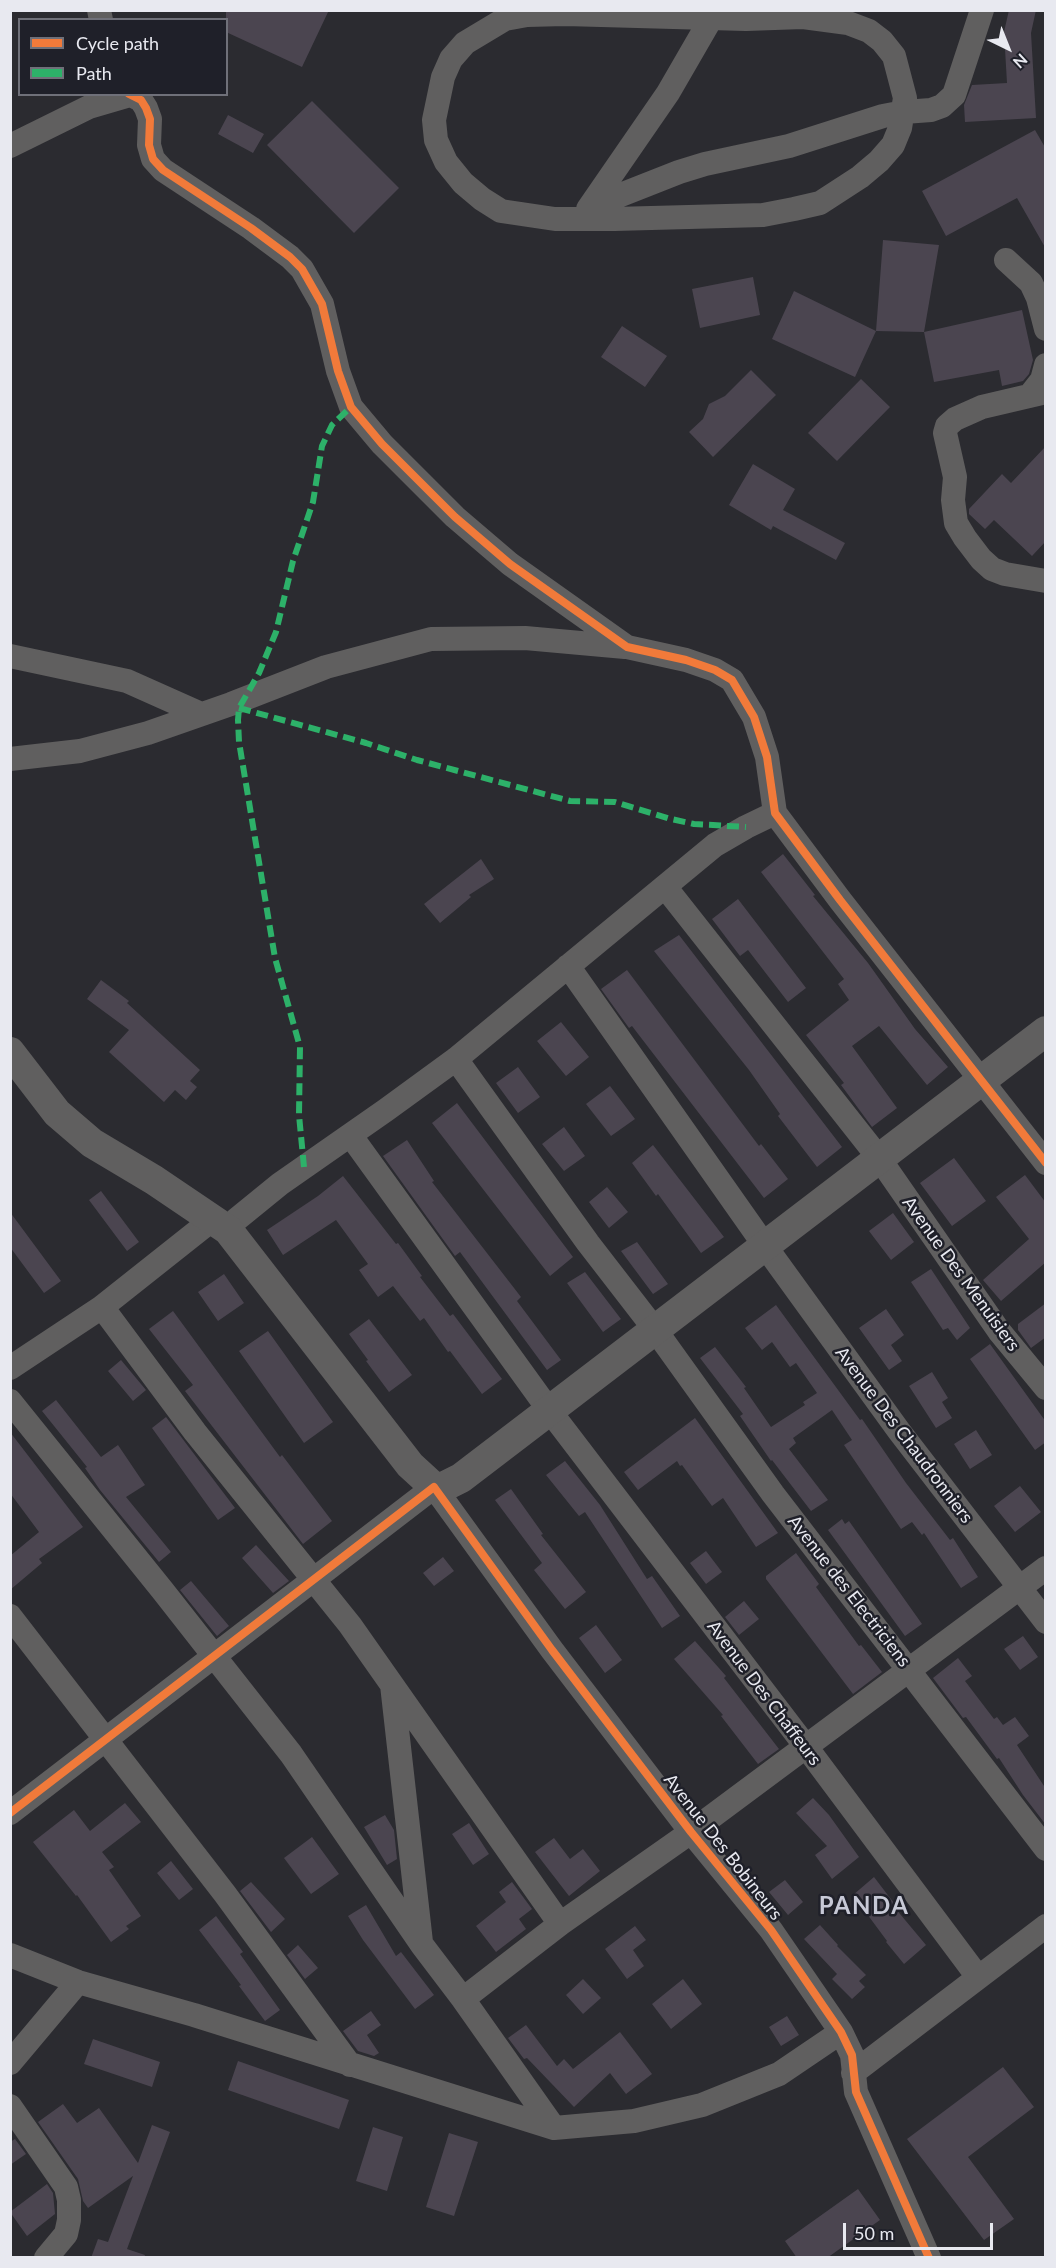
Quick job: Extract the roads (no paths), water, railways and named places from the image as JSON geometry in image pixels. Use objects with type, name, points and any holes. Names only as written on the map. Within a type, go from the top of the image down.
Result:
[{"type":"street","points":[[582,219],[593,209],[613,198],[679,172],[705,164],[789,146],[904,111],[931,110],[950,100],[954,95],[982,10]]},
{"type":"street","points":[[565,14],[713,14],[830,19],[869,31],[882,41],[894,56],[905,98],[904,111],[893,146],[879,161],[839,192],[819,203],[763,215],[582,219],[547,218],[501,211],[463,183],[446,162],[436,140],[434,120],[438,95],[451,59],[465,43],[505,18],[565,14]]},
{"type":"street","points":[[582,219],[668,93],[713,14]]},
{"type":"street","points":[[10,146],[89,107],[127,96]]},
{"type":"street","points":[[132,96],[141,100],[146,108],[150,119],[148,145],[153,159],[163,170],[251,228],[290,257],[302,269],[322,304],[338,371],[351,407],[382,444],[455,517],[510,564],[627,647]]},
{"type":"street","points":[[1006,260],[1031,283],[1038,298],[1046,329]]},
{"type":"street","points":[[1046,365],[1038,393],[1007,399],[968,413],[955,419],[947,426],[945,433],[955,477],[952,500],[956,523],[965,538],[981,560],[992,569],[1005,574],[1046,581]]},
{"type":"street","points":[[10,759],[80,751],[148,733],[326,667],[431,639],[525,638],[627,647],[686,660],[716,670],[732,680],[754,717],[767,757],[775,813],[918,1001],[1046,1163]]},
{"type":"street","points":[[10,656],[127,681],[201,714]]},
{"type":"street","points":[[10,1368],[220,1225],[237,1219],[280,1184],[351,1136],[456,1059],[633,912],[666,888],[715,845],[775,813]]},
{"type":"street","name":"Avenue Des Menuisiers","points":[[666,888],[879,1158],[999,1331],[1046,1388]]},
{"type":"street","name":"Avenue Des Chaudronniers","points":[[568,966],[898,1431],[1046,1622]]},
{"type":"street","points":[[10,1813],[313,1578],[434,1487],[443,1487],[461,1478],[1046,1031]]},
{"type":"street","points":[[10,1052],[57,1113],[92,1143],[220,1225],[410,1465],[434,1487]]},
{"type":"street","name":"Avenue des Electriciens","points":[[456,1059],[588,1243],[656,1330],[773,1494],[1046,1849]]},
{"type":"street","name":"Avenue Des Chaffeurs","points":[[351,1136],[549,1410],[807,1748],[978,1977]]},
{"type":"street","points":[[102,1307],[195,1432],[313,1578],[392,1682],[560,1924]]},
{"type":"street","points":[[10,1401],[291,1754],[422,1945],[554,2128]]},
{"type":"street","name":"Avenue Des Bobineurs","points":[[434,1487],[552,1650],[692,1832],[771,1930],[841,2032],[852,2055],[856,2092],[929,2258]]},
{"type":"street","points":[[463,1999],[560,1924],[807,1748],[1046,1568]]},
{"type":"street","points":[[10,1616],[225,1894],[350,2065]]},
{"type":"street","points":[[392,1682],[422,1945]]},
{"type":"street","points":[[853,2073],[1046,1926]]},
{"type":"street","points":[[10,1955],[78,1982],[194,2015],[554,2128],[634,2121],[702,2105],[779,2074],[841,2032]]},
{"type":"street","points":[[10,2063],[78,1982]]},
{"type":"street","points":[[10,2106],[66,2187],[69,2200],[69,2220],[66,2234],[46,2258]]},
{"type":"district","name":"PANDA","points":[[864,1906]]}]
